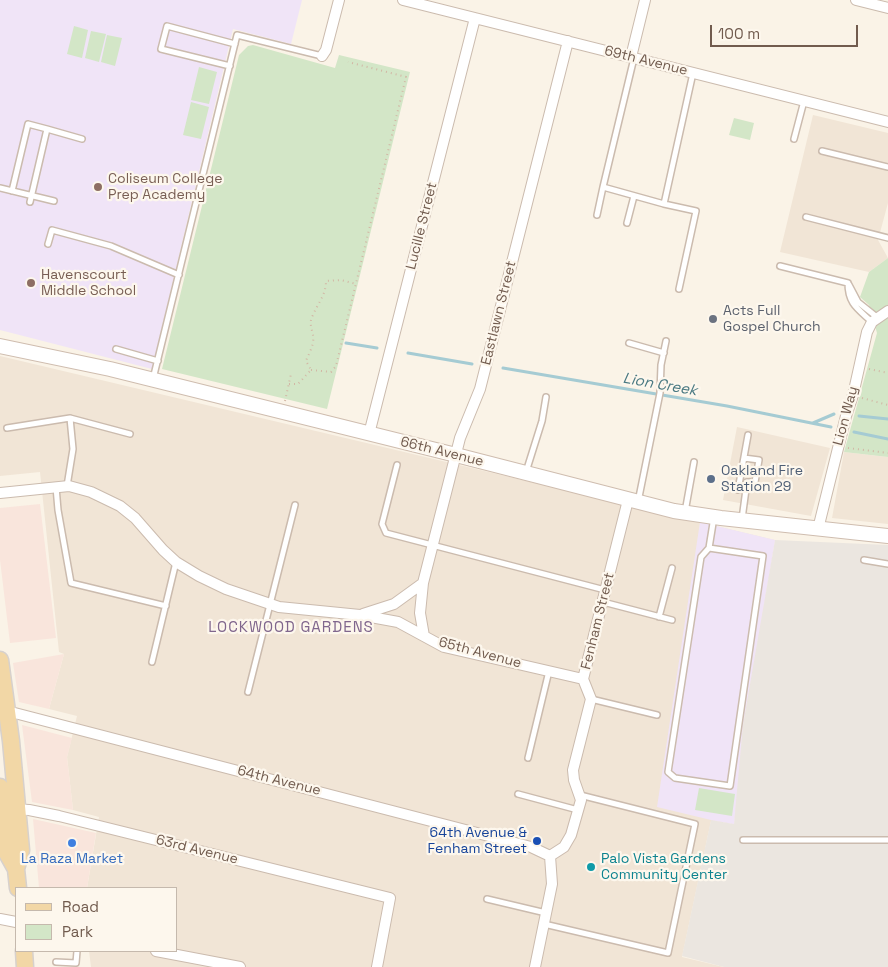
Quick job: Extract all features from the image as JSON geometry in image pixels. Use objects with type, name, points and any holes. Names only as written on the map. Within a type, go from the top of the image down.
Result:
[{"type":"main road","points":[[0,660],[7,711],[10,810],[2,830],[7,853],[16,869]]},
{"type":"main road","points":[[0,786],[10,810],[21,850],[16,869],[18,887]]},
{"type":"main road","points":[[24,952],[25,967]]},
{"type":"street","points":[[322,56],[326,50],[339,0]]},
{"type":"street","name":"69th Avenue","points":[[403,0],[888,122]]},
{"type":"street","points":[[632,58],[645,0]]},
{"type":"street","points":[[856,0],[888,8]]},
{"type":"street","name":"Lucille Street","points":[[369,434],[475,18]]},
{"type":"street","name":"Eastlawn Street","points":[[424,636],[420,613],[423,584],[464,425],[480,389],[568,41]]},
{"type":"street","points":[[875,320],[888,311]]},
{"type":"street","name":"Lion Way","points":[[818,529],[838,446],[853,395],[867,332],[875,320]]},
{"type":"street","name":"66th Avenue","points":[[0,346],[153,380],[685,513],[888,536]]},
{"type":"street","name":"65th Avenue","points":[[0,493],[67,486],[91,492],[120,506],[135,518],[176,562],[226,589],[269,604],[317,612],[360,615],[398,622],[444,647],[583,679]]},
{"type":"street","name":"Fenham Street","points":[[591,699],[583,679],[606,591],[633,501]]},
{"type":"street","points":[[360,615],[394,604],[423,584]]},
{"type":"street","points":[[535,967],[552,884],[550,856],[564,848],[571,835],[581,800],[574,780],[573,770],[591,699]]},
{"type":"street","name":"64th Avenue","points":[[7,711],[402,813],[531,848],[550,856]]},
{"type":"street","name":"63rd Avenue","points":[[10,810],[59,816],[390,898],[377,967]]},
{"type":"street","points":[[0,919],[15,922]]},
{"type":"street","points":[[161,952],[240,967]]},
{"type":"lane","points":[[230,66],[161,48],[167,26],[235,44]]},
{"type":"lane","points":[[153,380],[237,35],[322,56]]},
{"type":"lane","points":[[597,216],[632,58]]},
{"type":"lane","points":[[664,204],[693,73]]},
{"type":"lane","points":[[794,139],[804,100]]},
{"type":"lane","points":[[12,191],[28,124],[82,139]]},
{"type":"lane","points":[[30,202],[47,129]]},
{"type":"lane","points":[[822,151],[888,167]]},
{"type":"lane","points":[[603,187],[696,211],[679,289]]},
{"type":"lane","points":[[0,188],[54,201]]},
{"type":"lane","points":[[627,223],[634,196]]},
{"type":"lane","points":[[806,217],[888,238]]},
{"type":"lane","points":[[48,244],[52,230],[111,246],[179,275]]},
{"type":"lane","points":[[780,266],[848,283],[858,302],[875,320]]},
{"type":"lane","points":[[633,501],[659,402],[660,365],[666,341]]},
{"type":"lane","points":[[629,343],[664,353]]},
{"type":"lane","points":[[116,349],[158,361]]},
{"type":"lane","points":[[526,473],[542,421],[546,398]]},
{"type":"lane","points":[[7,428],[70,418],[130,434]]},
{"type":"lane","points":[[67,486],[73,450],[70,418]]},
{"type":"lane","points":[[738,490],[748,435]]},
{"type":"lane","points":[[742,520],[747,482],[755,482],[759,460],[744,458]]},
{"type":"lane","points":[[685,513],[694,462]]},
{"type":"lane","points":[[397,465],[382,524],[386,533],[606,591]]},
{"type":"lane","points":[[56,487],[58,510],[71,583],[166,606]]},
{"type":"lane","points":[[248,692],[295,506]]},
{"type":"lane","points":[[709,548],[763,556],[730,786],[675,778],[668,772],[701,557],[709,548],[714,517]]},
{"type":"lane","points":[[864,560],[888,564]]},
{"type":"lane","points":[[152,662],[176,562]]},
{"type":"lane","points":[[659,617],[672,568]]},
{"type":"lane","points":[[603,602],[672,620]]},
{"type":"lane","points":[[528,758],[549,671]]},
{"type":"lane","points":[[591,699],[656,715]]},
{"type":"lane","points":[[518,794],[578,810]]},
{"type":"lane","points":[[487,900],[545,919],[668,953],[696,824],[580,795]]},
{"type":"lane","points":[[743,840],[888,840]]},
{"type":"lane","points":[[56,962],[76,963],[77,952]]},
{"type":"path","points":[[311,370],[331,372],[336,366],[406,77],[348,62]]},
{"type":"path","points":[[311,370],[306,361],[314,341],[310,324],[312,315],[326,288],[326,281],[341,280],[356,284]]},
{"type":"path","points":[[859,366],[888,373]]},
{"type":"path","points":[[289,384],[298,384],[311,370]]},
{"type":"path","points":[[282,413],[291,374]]},
{"type":"path","points":[[853,395],[888,404]]},
{"type":"path","points":[[838,446],[888,453]]},
{"type":"shaded area","name":"Coliseum College Prep Academy","points":[[0,0],[302,0],[291,44],[233,29],[152,369],[0,330]]},
{"type":"shaded area","points":[[813,115],[888,133],[888,203],[878,240],[888,258],[869,272],[780,252]]},
{"type":"shaded area","points":[[0,356],[775,540],[761,626],[734,824],[711,821],[682,957],[724,967],[91,967],[89,952],[178,952],[178,887],[87,887],[99,817],[73,810],[67,757],[77,716],[49,709],[64,654],[59,652],[40,472],[0,476]]},
{"type":"shaded area","points":[[737,427],[830,448],[811,516],[723,500]]},
{"type":"shaded area","points":[[844,452],[888,457],[888,524],[832,518]]},
{"type":"shaded area","points":[[40,504],[56,638],[10,643],[0,560],[0,508]]},
{"type":"shaded area","points":[[700,522],[775,540],[743,725],[734,824],[657,807]]},
{"type":"shaded area","points":[[775,540],[888,545],[888,967],[724,967],[682,956],[711,820],[734,824],[743,725]]},
{"type":"shaded area","points":[[64,654],[49,709],[19,702],[13,663]]},
{"type":"shaded area","points":[[22,725],[72,738],[67,757],[73,810],[32,802]]},
{"type":"shaded area","points":[[33,819],[96,833],[87,887],[39,887]]},
{"type":"green space","points":[[74,26],[88,30],[82,58],[67,54]]},
{"type":"green space","points":[[91,31],[106,34],[99,62],[85,58]]},
{"type":"green space","points":[[107,35],[122,38],[115,66],[101,62]]},
{"type":"green space","points":[[253,45],[335,68],[339,55],[410,72],[327,409],[162,369],[239,55],[248,46]]},
{"type":"green space","points":[[199,67],[217,72],[209,104],[191,100]]},
{"type":"green space","points":[[191,102],[209,107],[201,139],[183,135]]},
{"type":"green space","points":[[734,118],[754,123],[750,140],[729,135]]},
{"type":"green space","points":[[888,258],[888,457],[844,452],[877,333],[869,305],[860,297],[869,272]]},
{"type":"green space","points":[[699,788],[735,794],[732,816],[695,810]]},
{"type":"waterway","name":"Lion Creek","points":[[346,343],[377,348]]},
{"type":"waterway","name":"Lion Creek","points":[[408,353],[472,364]]},
{"type":"waterway","name":"Lion Creek","points":[[503,368],[727,406],[831,427]]},
{"type":"waterway","name":"Lion Creek","points":[[813,423],[834,414]]},
{"type":"waterway","name":"Lion Creek","points":[[859,416],[888,419]]},
{"type":"waterway","name":"Lion Creek","points":[[854,432],[888,439]]},
{"type":"place","name":"Coliseum College Prep Academy","points":[[98,187]]},
{"type":"place","name":"Havenscourt Middle School","points":[[31,283]]},
{"type":"place","name":"Acts Full Gospel Church","points":[[713,319]]},
{"type":"place","name":"Oakland Fire Station 29","points":[[711,479]]},
{"type":"place","name":"64th Avenue & Fenham Street","points":[[537,841]]},
{"type":"place","name":"La Raza Market","points":[[72,843]]},
{"type":"place","name":"Palo Vista Gardens Community Center","points":[[591,867]]},
{"type":"district","name":"LOCKWOOD GARDENS","points":[[291,628]]}]
